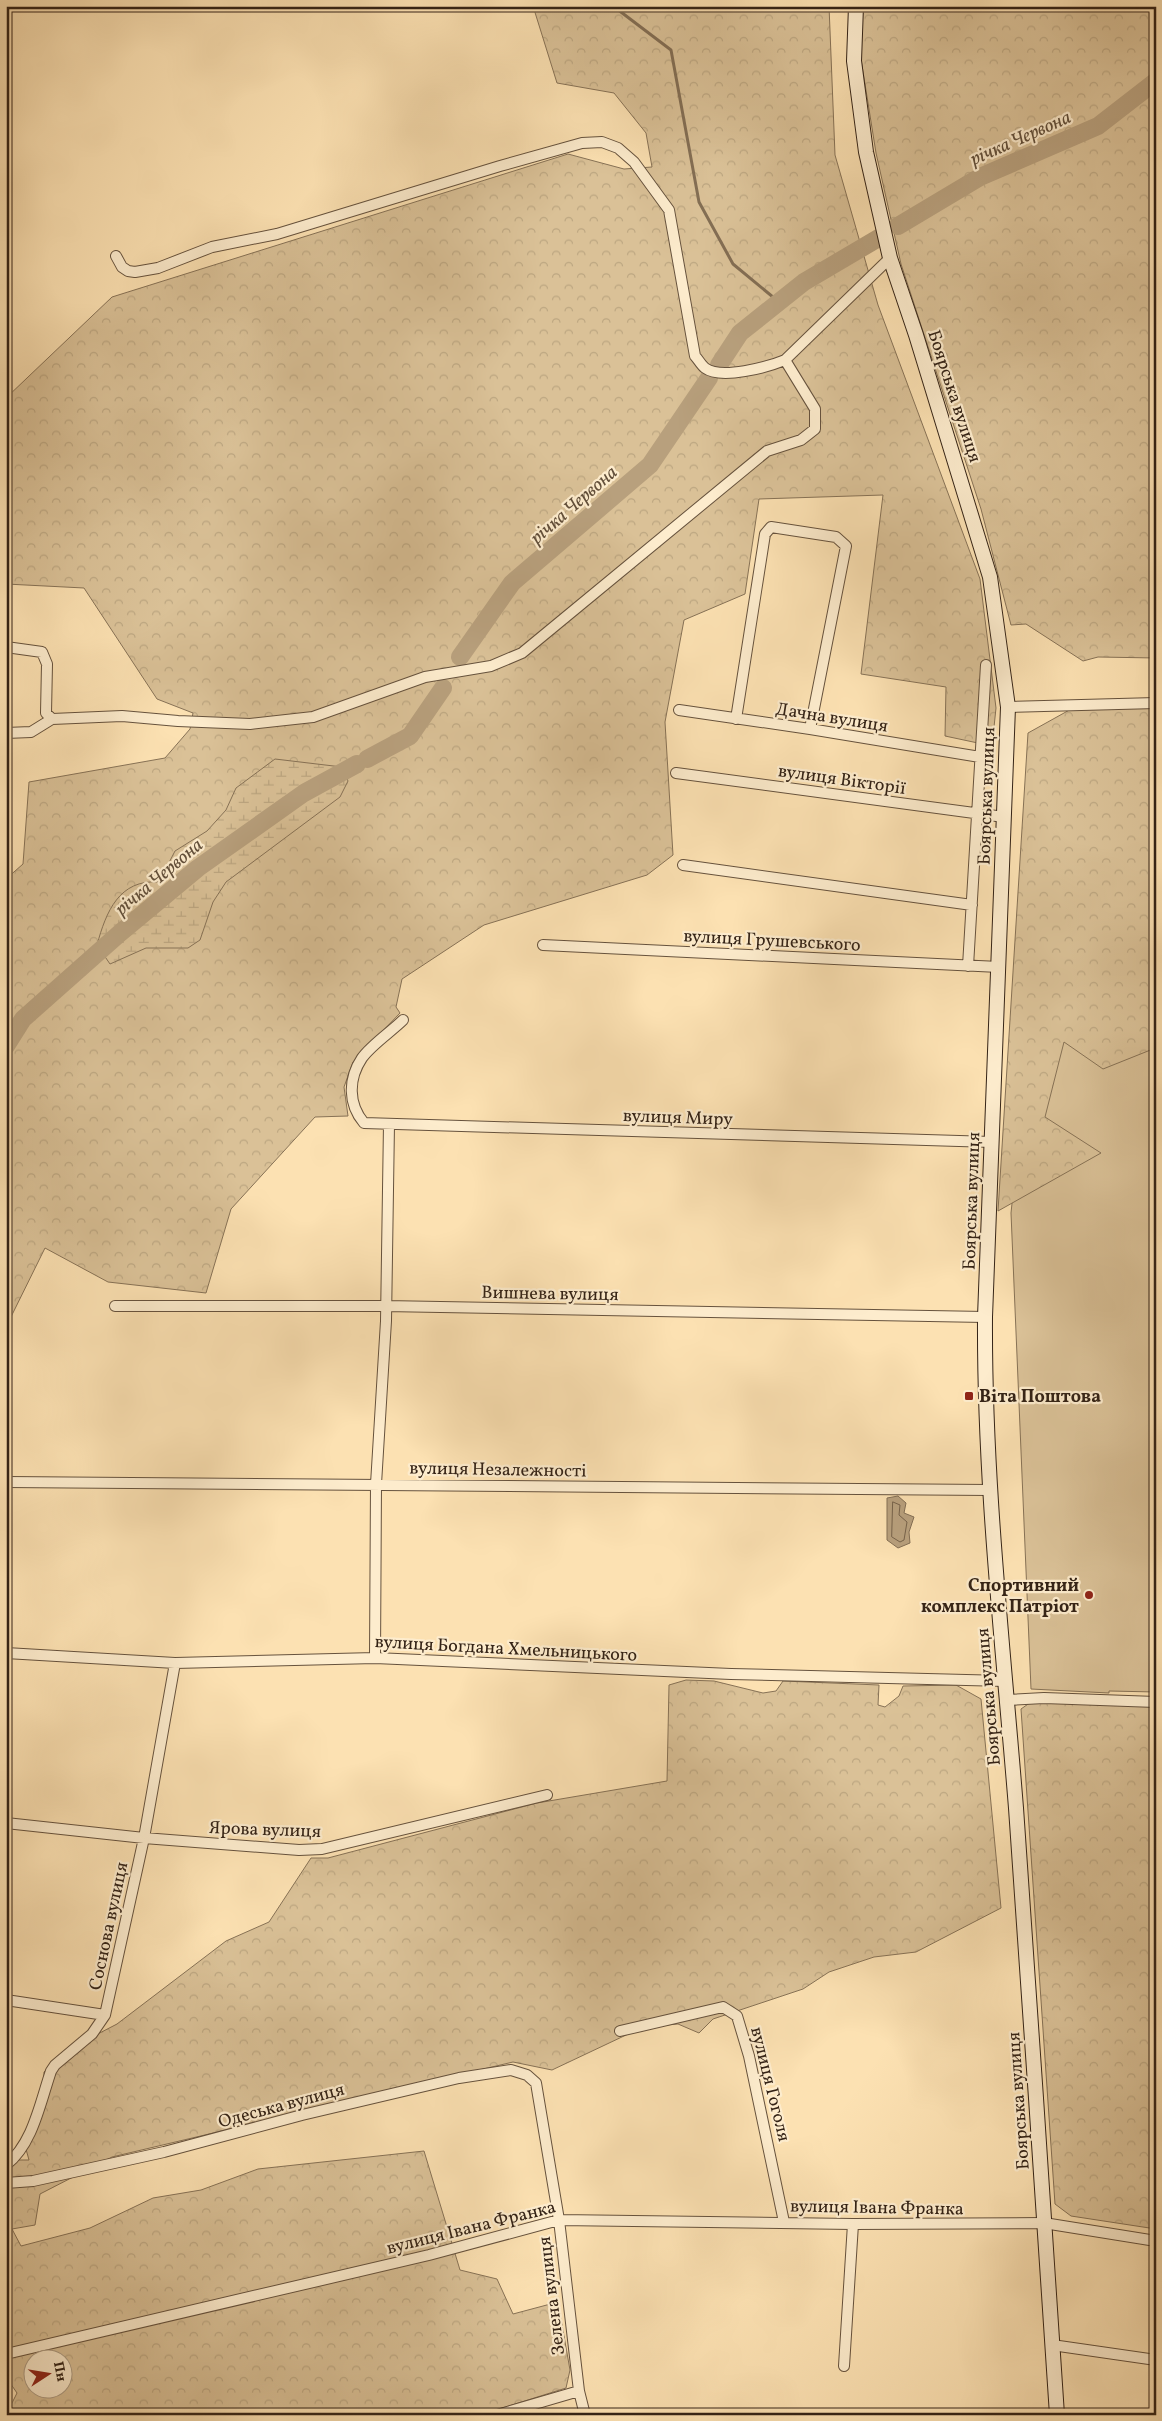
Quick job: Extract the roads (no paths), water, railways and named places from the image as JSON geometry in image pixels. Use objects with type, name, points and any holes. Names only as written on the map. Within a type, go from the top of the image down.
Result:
[{"type":"street","name":"Боярська вулиця","points":[[856,6],[854,60],[866,152],[890,258],[919,344],[990,577],[1008,707],[985,1317],[984,1389],[990,1490],[1028,1972],[1057,2415]]},
{"type":"street","points":[[116,256],[122,268],[128,271],[135,272],[158,268],[212,247],[277,234],[582,143],[602,142],[618,148],[634,162],[669,210],[695,356],[705,368],[719,374],[770,366],[785,360],[890,258]]},
{"type":"street","points":[[6,733],[31,732],[52,719],[122,716],[250,724],[313,717],[425,677],[490,666],[522,652],[767,451],[801,440],[815,429],[815,408],[785,360]]},
{"type":"street","points":[[736,720],[764,534],[771,527],[836,537],[846,546],[810,729]]},
{"type":"street","points":[[6,647],[42,652],[47,664],[46,713],[52,719]]},
{"type":"street","points":[[968,966],[986,665]]},
{"type":"street","points":[[1008,707],[1156,704]]},
{"type":"street","name":"Дачна вулиця","points":[[680,710],[736,720],[810,729],[980,758]]},
{"type":"street","name":"вулиця Вікторії","points":[[676,773],[1004,818]]},
{"type":"street","points":[[683,865],[972,905]]},
{"type":"street","name":"вулиця Грушевського","points":[[543,945],[999,967]]},
{"type":"street","name":"вулиця Миру","points":[[403,1020],[362,1057],[351,1087],[354,1112],[364,1123],[992,1142]]},
{"type":"street","points":[[374,1658],[376,1484],[385,1306],[389,1124]]},
{"type":"street","name":"Вишнева вулиця","points":[[115,1306],[385,1306],[985,1317]]},
{"type":"street","name":"вулиця Незалежності","points":[[6,1482],[990,1490]]},
{"type":"street","name":"вулиця Богдана Хмельницького","points":[[6,1653],[49,1657],[175,1662],[374,1658],[731,1674],[1005,1681]]},
{"type":"street","name":"Соснова вулиця","points":[[6,2166],[17,2155],[28,2138],[55,2065],[92,2034],[105,2015],[144,1838],[175,1662]]},
{"type":"street","points":[[1007,1700],[1044,1698],[1156,1702]]},
{"type":"street","name":"Ярова вулиця","points":[[6,1823],[144,1838],[299,1850],[322,1849],[547,1795]]},
{"type":"street","points":[[6,2000],[105,2015]]},
{"type":"street","name":"вулиця Гоголя","points":[[620,2031],[723,2007],[737,2016],[749,2056],[784,2222]]},
{"type":"street","name":"Одеська вулиця","points":[[6,2183],[33,2181],[164,2152],[393,2093],[459,2078],[511,2070],[527,2075],[536,2084],[540,2108]]},
{"type":"street","name":"Зелена вулиця","points":[[540,2108],[559,2220],[579,2391],[585,2415]]},
{"type":"street","name":"вулиця Івана Франка","points":[[6,2354],[428,2255],[559,2220],[853,2224],[1044,2223],[1156,2241]]},
{"type":"street","points":[[844,2366],[853,2224]]},
{"type":"street","points":[[1052,2345],[1156,2360]]},
{"type":"street","points":[[497,2415],[579,2391]]},
{"type":"water","points":[[898,1496],[906,1503],[904,1513],[914,1517],[909,1532],[910,1543],[898,1548],[887,1540],[887,1498]]},
{"type":"waterway","points":[[613,6],[671,50],[699,202],[733,264],[779,302]]},
{"type":"waterway","name":"річка Червона","points":[[898,226],[980,177],[1098,126],[1156,81]]},
{"type":"waterway","points":[[719,365],[740,333],[804,282],[882,236]]},
{"type":"waterway","name":"річка Червона","points":[[460,657],[512,583],[650,465],[709,378]]},
{"type":"waterway","points":[[367,759],[410,736],[443,688]]},
{"type":"waterway","name":"річка Червона","points":[[6,1046],[23,1019],[120,933],[198,868],[304,793],[357,764]]},
{"type":"place","name":"Віта Поштова","points":[[969,1396]]},
{"type":"place","name":"Спортивний комплекс Патріот","points":[[1089,1595]]}]
